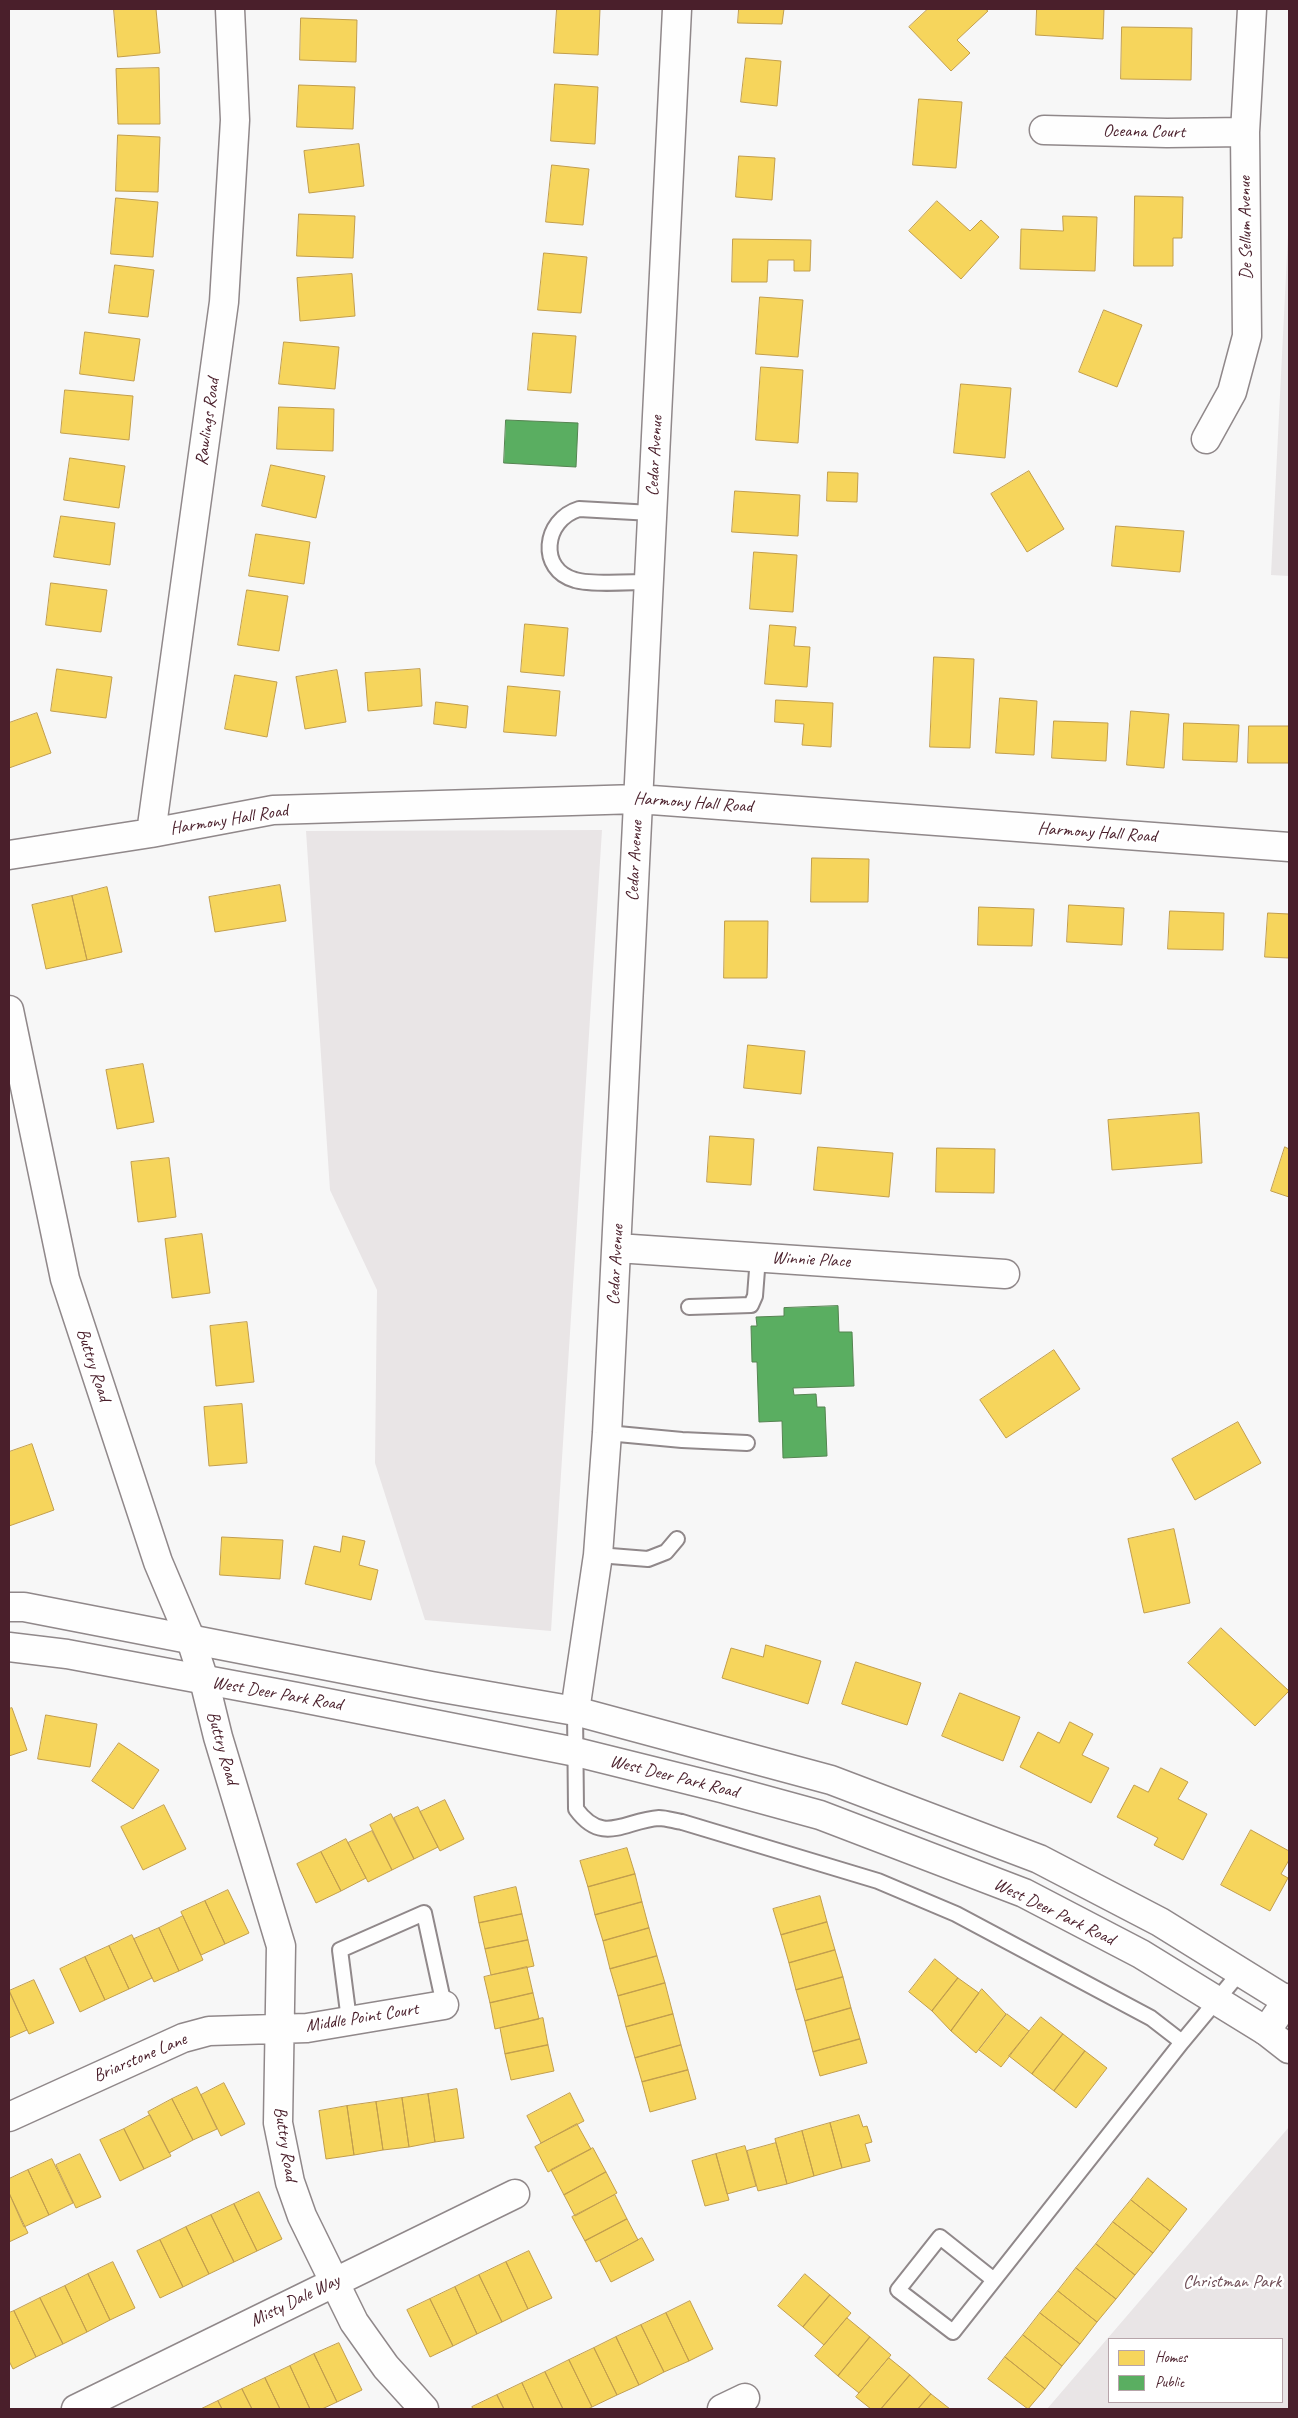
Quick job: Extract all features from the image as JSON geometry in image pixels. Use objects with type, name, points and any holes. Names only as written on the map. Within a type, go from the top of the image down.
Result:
[{"type":"street","name":"Rawlings Road","points":[[151,833],[224,302],[235,120],[230,9]]},
{"type":"street","name":"Cedar Avenue","points":[[575,1711],[598,1554],[607,1433],[677,9]]},
{"type":"street","name":"De Sellum Avenue","points":[[1206,439],[1232,392],[1247,336],[1245,132],[1252,9]]},
{"type":"street","name":"Oceana Court","points":[[1044,130],[1167,133],[1245,132]]},
{"type":"street","name":"Harmony Hall Road","points":[[9,855],[151,833],[273,810],[638,798],[1289,847]]},
{"type":"street","name":"Buttry Road","points":[[9,1010],[65,1279],[158,1562],[191,1640],[204,1680],[218,1737],[281,1946],[277,2096],[282,2151],[290,2182],[302,2216],[333,2283],[354,2322],[375,2352],[424,2409]]},
{"type":"street","name":"Winnie Place","points":[[617,1248],[1005,1274]]},
{"type":"street","name":"West Deer Park Road","points":[[9,1607],[24,1607],[575,1711],[831,1780],[1039,1859],[1160,1922],[1289,2000]]},
{"type":"street","name":"West Deer Park Road","points":[[9,1647],[67,1654],[576,1752],[820,1815],[1015,1890],[1141,1954],[1266,2031],[1289,2049]]},
{"type":"street","points":[[1266,2031],[1289,2000]]},
{"type":"street","name":"Middle Point Court","points":[[280,2028],[307,2028],[444,2005]]},
{"type":"street","name":"Briarstone Lane","points":[[9,2117],[182,2038],[209,2031],[280,2028]]},
{"type":"street","name":"Misty Dale Way","points":[[76,2409],[515,2194]]},
{"type":"lane","points":[[649,582],[576,580],[557,566],[550,550],[550,535],[557,523],[571,511],[579,509],[652,513]]},
{"type":"lane","points":[[688,1306],[750,1306],[755,1296],[758,1257]]},
{"type":"lane","points":[[607,1433],[682,1440],[746,1443]]},
{"type":"lane","points":[[598,1554],[648,1559],[666,1552],[676,1539]]},
{"type":"lane","points":[[575,1711],[576,1809],[586,1822],[608,1830],[658,1818],[682,1822],[878,1881],[956,1914],[1084,1981],[1151,2018],[1182,2042]]},
{"type":"lane","points":[[349,2020],[340,1950],[424,1913],[444,2005]]},
{"type":"lane","points":[[994,2280],[940,2237],[898,2290],[953,2332],[1182,2042],[1241,1971]]},
{"type":"shaded area","points":[[1289,215],[1289,576],[1271,575]]},
{"type":"green space","points":[[602,830],[551,1631],[425,1620],[375,1463],[377,1290],[330,1190],[306,831]]},
{"type":"green space","name":"Christman Park","points":[[1289,2127],[1289,2409],[1047,2409]]},
{"type":"building: Homes","points":[[114,9],[156,9],[160,53],[118,57]]},
{"type":"building: Homes","points":[[557,9],[600,9],[598,55],[554,53]]},
{"type":"building: Homes","points":[[739,9],[784,9],[782,24],[738,23]]},
{"type":"building: Homes","points":[[928,9],[985,9],[988,11],[957,40],[970,53],[951,71],[909,27]]},
{"type":"building: Homes","points":[[1037,9],[1104,9],[1103,39],[1036,35]]},
{"type":"building: Homes","points":[[301,18],[357,20],[356,62],[300,60]]},
{"type":"building: Homes","points":[[1122,27],[1192,28],[1191,80],[1121,79]]},
{"type":"building: Homes","points":[[746,58],[781,61],[777,106],[741,102]]},
{"type":"building: Homes","points":[[159,68],[160,124],[118,124],[116,69]]},
{"type":"building: Homes","points":[[555,84],[598,87],[595,144],[551,141]]},
{"type":"building: Homes","points":[[299,85],[355,87],[353,129],[297,127]]},
{"type":"building: Homes","points":[[919,99],[962,102],[956,168],[913,165]]},
{"type":"building: Homes","points":[[118,135],[160,137],[158,192],[116,191]]},
{"type":"building: Homes","points":[[359,144],[364,186],[309,193],[304,151]]},
{"type":"building: Homes","points":[[739,156],[775,158],[772,200],[736,197]]},
{"type":"building: Homes","points":[[552,165],[589,169],[583,225],[546,222]]},
{"type":"building: Homes","points":[[1135,196],[1183,197],[1182,238],[1173,238],[1173,266],[1134,266]]},
{"type":"building: Homes","points":[[116,198],[158,202],[153,257],[111,254]]},
{"type":"building: Homes","points":[[937,201],[970,231],[981,220],[999,237],[961,279],[909,231]]},
{"type":"building: Homes","points":[[299,214],[355,216],[353,258],[297,256]]},
{"type":"building: Homes","points":[[1063,216],[1097,217],[1095,271],[1020,269],[1021,229],[1063,231]]},
{"type":"building: Homes","points":[[733,239],[811,240],[810,271],[794,271],[794,260],[768,260],[767,282],[732,282]]},
{"type":"building: Homes","points":[[544,253],[587,257],[581,313],[538,310]]},
{"type":"building: Homes","points":[[115,265],[154,270],[148,317],[109,313]]},
{"type":"building: Homes","points":[[352,274],[355,316],[300,321],[297,278]]},
{"type":"building: Homes","points":[[760,297],[803,300],[798,357],[756,354]]},
{"type":"building: Homes","points":[[1104,310],[1142,325],[1117,387],[1079,372]]},
{"type":"building: Homes","points":[[85,332],[140,339],[134,381],[80,374]]},
{"type":"building: Homes","points":[[533,333],[576,336],[571,393],[528,390]]},
{"type":"building: Homes","points":[[284,342],[339,347],[335,389],[279,384]]},
{"type":"building: Homes","points":[[761,367],[803,370],[798,443],[756,440]]},
{"type":"building: Homes","points":[[961,384],[1011,388],[1005,458],[954,453]]},
{"type":"building: Homes","points":[[65,390],[133,396],[129,440],[61,433]]},
{"type":"building: Homes","points":[[279,407],[334,409],[333,451],[277,449]]},
{"type":"building: Homes","points":[[70,458],[125,466],[119,508],[64,500]]},
{"type":"building: Homes","points":[[271,465],[325,476],[316,518],[262,506]]},
{"type":"building: Homes","points":[[1029,471],[1064,529],[1027,552],[991,494]]},
{"type":"building: Homes","points":[[828,472],[858,473],[857,502],[827,501]]},
{"type":"building: Homes","points":[[735,491],[800,495],[798,536],[732,532]]},
{"type":"building: Homes","points":[[61,516],[115,523],[110,565],[54,557]]},
{"type":"building: Homes","points":[[1116,526],[1184,531],[1180,572],[1112,566]]},
{"type":"building: Homes","points":[[256,534],[310,542],[304,584],[249,576]]},
{"type":"building: Homes","points":[[754,552],[797,555],[793,612],[750,609]]},
{"type":"building: Homes","points":[[51,583],[107,590],[101,632],[46,625]]},
{"type":"building: Homes","points":[[247,590],[288,596],[279,651],[238,645]]},
{"type":"building: Homes","points":[[525,624],[568,628],[564,676],[521,672]]},
{"type":"building: Homes","points":[[770,625],[796,627],[794,646],[810,647],[807,687],[765,684]]},
{"type":"building: Homes","points":[[934,657],[974,659],[970,748],[930,747]]},
{"type":"building: Homes","points":[[57,669],[112,677],[106,718],[51,711]]},
{"type":"building: Homes","points":[[420,669],[422,706],[368,711],[365,673]]},
{"type":"building: Homes","points":[[337,670],[346,722],[305,729],[296,677]]},
{"type":"building: Homes","points":[[235,675],[277,682],[267,737],[225,729]]},
{"type":"building: Homes","points":[[508,686],[560,691],[556,736],[504,732]]},
{"type":"building: Homes","points":[[1000,698],[1037,701],[1034,755],[996,753]]},
{"type":"building: Homes","points":[[776,700],[833,703],[831,747],[802,745],[804,724],[775,722]]},
{"type":"building: Homes","points":[[436,702],[468,706],[466,728],[434,724]]},
{"type":"building: Homes","points":[[1131,711],[1169,714],[1164,768],[1127,765]]},
{"type":"building: Homes","points":[[37,713],[51,753],[9,768],[9,723]]},
{"type":"building: Homes","points":[[1054,721],[1108,723],[1106,761],[1052,758]]},
{"type":"building: Homes","points":[[1184,723],[1239,725],[1237,762],[1183,760]]},
{"type":"building: Homes","points":[[1249,726],[1289,726],[1289,763],[1248,763]]},
{"type":"building: Homes","points":[[812,858],[869,859],[868,902],[811,902]]},
{"type":"building: Homes","points":[[280,885],[286,921],[215,932],[209,897]]},
{"type":"building: Homes","points":[[107,887],[122,952],[87,960],[72,896]]},
{"type":"building: Homes","points":[[72,896],[87,960],[46,969],[32,905]]},
{"type":"building: Homes","points":[[1069,905],[1124,908],[1122,945],[1067,942]]},
{"type":"building: Homes","points":[[979,907],[1034,909],[1032,946],[978,945]]},
{"type":"building: Homes","points":[[1170,911],[1224,913],[1223,950],[1168,949]]},
{"type":"building: Homes","points":[[1268,913],[1289,914],[1289,958],[1265,957]]},
{"type":"building: Homes","points":[[725,921],[768,921],[767,978],[724,978]]},
{"type":"building: Homes","points":[[748,1045],[805,1051],[801,1094],[744,1088]]},
{"type":"building: Homes","points":[[143,1064],[154,1122],[117,1129],[106,1070]]},
{"type":"building: Homes","points":[[1199,1113],[1202,1163],[1112,1170],[1108,1120]]},
{"type":"building: Homes","points":[[710,1136],[754,1139],[751,1185],[707,1182]]},
{"type":"building: Homes","points":[[818,1147],[893,1153],[889,1197],[814,1190]]},
{"type":"building: Homes","points":[[1285,1147],[1289,1149],[1289,1197],[1271,1191]]},
{"type":"building: Homes","points":[[937,1148],[995,1149],[994,1193],[936,1192]]},
{"type":"building: Homes","points":[[169,1158],[176,1217],[138,1222],[131,1162]]},
{"type":"building: Homes","points":[[202,1234],[210,1293],[172,1298],[165,1239]]},
{"type":"building: Homes","points":[[247,1322],[254,1382],[216,1386],[210,1326]]},
{"type":"building: Homes","points":[[1054,1350],[1080,1389],[1006,1438],[980,1400]]},
{"type":"building: Homes","points":[[242,1404],[247,1463],[209,1466],[204,1407]]},
{"type":"building: Homes","points":[[1238,1422],[1261,1463],[1195,1500],[1172,1459]]},
{"type":"building: Homes","points":[[32,1444],[54,1510],[9,1526],[9,1452]]},
{"type":"building: Homes","points":[[1174,1529],[1190,1603],[1144,1613],[1128,1539]]},
{"type":"building: Homes","points":[[343,1536],[365,1541],[359,1565],[378,1570],[371,1600],[305,1584],[314,1546],[340,1552]]},
{"type":"building: Homes","points":[[222,1537],[283,1540],[280,1579],[220,1575]]},
{"type":"building: Homes","points":[[1221,1628],[1289,1691],[1255,1726],[1188,1663]]},
{"type":"building: Homes","points":[[766,1645],[821,1661],[808,1704],[722,1678],[731,1648],[763,1657]]},
{"type":"building: Homes","points":[[856,1662],[921,1683],[907,1725],[842,1704]]},
{"type":"building: Homes","points":[[960,1693],[1020,1717],[1003,1761],[942,1736]]},
{"type":"building: Homes","points":[[12,1708],[27,1750],[9,1756],[9,1709]]},
{"type":"building: Homes","points":[[46,1715],[97,1724],[90,1767],[38,1759]]},
{"type":"building: Homes","points":[[1070,1722],[1093,1734],[1082,1755],[1109,1768],[1091,1803],[1020,1767],[1038,1732],[1059,1743]]},
{"type":"building: Homes","points":[[119,1743],[159,1770],[133,1809],[92,1781]]},
{"type":"building: Homes","points":[[1161,1768],[1188,1782],[1178,1799],[1207,1814],[1183,1860],[1154,1845],[1158,1838],[1117,1817],[1134,1785],[1148,1792]]},
{"type":"building: Homes","points":[[445,1800],[464,1839],[440,1851],[420,1812]]},
{"type":"building: Homes","points":[[164,1805],[186,1849],[143,1870],[121,1827]]},
{"type":"building: Homes","points":[[418,1807],[438,1847],[414,1859],[394,1818]]},
{"type":"building: Homes","points":[[391,1814],[414,1859],[392,1870],[370,1825]]},
{"type":"building: Homes","points":[[1251,1830],[1289,1851],[1289,1860],[1281,1874],[1288,1878],[1270,1911],[1221,1885]]},
{"type":"building: Homes","points":[[372,1831],[392,1870],[368,1882],[348,1843]]},
{"type":"building: Homes","points":[[346,1839],[366,1878],[341,1891],[321,1852]]},
{"type":"building: Homes","points":[[627,1848],[635,1874],[588,1887],[580,1861]]},
{"type":"building: Homes","points":[[321,1852],[341,1891],[316,1903],[297,1864]]},
{"type":"building: Homes","points":[[635,1874],[642,1902],[595,1915],[588,1887]]},
{"type":"building: Homes","points":[[516,1887],[522,1914],[479,1923],[474,1897]]},
{"type":"building: Homes","points":[[228,1890],[249,1933],[225,1944],[205,1901]]},
{"type":"building: Homes","points":[[820,1896],[827,1922],[781,1935],[773,1909]]},
{"type":"building: Homes","points":[[205,1901],[225,1944],[201,1955],[181,1912]]},
{"type":"building: Homes","points":[[642,1902],[649,1928],[603,1941],[595,1915]]},
{"type":"building: Homes","points":[[522,1914],[528,1940],[485,1949],[479,1923]]},
{"type":"building: Homes","points":[[183,1916],[203,1960],[179,1971],[159,1928]]},
{"type":"building: Homes","points":[[827,1922],[835,1950],[789,1963],[781,1935]]},
{"type":"building: Homes","points":[[159,1928],[179,1971],[154,1982],[134,1939]]},
{"type":"building: Homes","points":[[649,1928],[657,1956],[610,1969],[603,1941]]},
{"type":"building: Homes","points":[[132,1935],[152,1978],[129,1989],[109,1946]]},
{"type":"building: Homes","points":[[528,1940],[534,1966],[491,1975],[485,1949]]},
{"type":"building: Homes","points":[[109,1946],[129,1989],[105,2000],[85,1957]]},
{"type":"building: Homes","points":[[835,1950],[843,1977],[796,1990],[789,1963]]},
{"type":"building: Homes","points":[[657,1956],[665,1983],[618,1996],[610,1969]]},
{"type":"building: Homes","points":[[85,1957],[105,2000],[80,2012],[60,1969]]},
{"type":"building: Homes","points":[[935,1959],[958,1978],[932,2011],[909,1992]]},
{"type":"building: Homes","points":[[527,1967],[533,1993],[490,2003],[484,1977]]},
{"type":"building: Homes","points":[[843,1977],[851,2008],[805,2021],[796,1990]]},
{"type":"building: Homes","points":[[958,1978],[979,1993],[951,2031],[932,2011]]},
{"type":"building: Homes","points":[[34,1980],[54,2023],[29,2034],[9,1991]]},
{"type":"building: Homes","points":[[665,1983],[673,2014],[626,2027],[618,1996]]},
{"type":"building: Homes","points":[[982,1989],[1006,2014],[976,2053],[951,2031]]},
{"type":"building: Homes","points":[[9,1990],[27,2030],[9,2038]]},
{"type":"building: Homes","points":[[533,1993],[539,2019],[495,2029],[490,2003]]},
{"type":"building: Homes","points":[[851,2008],[860,2039],[813,2052],[805,2021]]},
{"type":"building: Homes","points":[[673,2014],[681,2045],[635,2058],[626,2027]]},
{"type":"building: Homes","points":[[1007,2014],[1029,2031],[1001,2067],[979,2050]]},
{"type":"building: Homes","points":[[1041,2017],[1063,2034],[1032,2074],[1009,2056]]},
{"type":"building: Homes","points":[[543,2018],[548,2045],[505,2054],[500,2028]]},
{"type":"building: Homes","points":[[1063,2034],[1085,2051],[1054,2091],[1032,2074]]},
{"type":"building: Homes","points":[[860,2039],[867,2063],[820,2076],[813,2052]]},
{"type":"building: Homes","points":[[548,2045],[554,2071],[511,2080],[505,2054]]},
{"type":"building: Homes","points":[[681,2045],[688,2070],[642,2082],[635,2058]]},
{"type":"building: Homes","points":[[1085,2051],[1107,2068],[1076,2108],[1054,2091]]},
{"type":"building: Homes","points":[[688,2070],[696,2099],[650,2112],[642,2082]]},
{"type":"building: Homes","points":[[224,2083],[245,2124],[221,2136],[201,2095]]},
{"type":"building: Homes","points":[[197,2087],[217,2129],[193,2140],[172,2099]]},
{"type":"building: Homes","points":[[457,2089],[464,2138],[435,2142],[428,2094]]},
{"type":"building: Homes","points":[[570,2093],[584,2121],[541,2143],[527,2116]]},
{"type":"building: Homes","points":[[428,2094],[435,2142],[409,2147],[402,2098]]},
{"type":"building: Homes","points":[[402,2098],[409,2147],[383,2150],[376,2102]]},
{"type":"building: Homes","points":[[172,2099],[193,2140],[169,2153],[148,2112]]},
{"type":"building: Homes","points":[[376,2102],[383,2150],[354,2155],[347,2106]]},
{"type":"building: Homes","points":[[347,2106],[354,2155],[326,2159],[319,2111]]},
{"type":"building: Homes","points":[[150,2115],[171,2156],[144,2169],[124,2129]]},
{"type":"building: Homes","points":[[859,2115],[863,2127],[867,2126],[872,2142],[865,2144],[870,2161],[842,2168],[830,2123]]},
{"type":"building: Homes","points":[[830,2123],[842,2168],[814,2176],[802,2131]]},
{"type":"building: Homes","points":[[577,2124],[591,2149],[548,2172],[535,2147]]},
{"type":"building: Homes","points":[[124,2129],[144,2169],[120,2181],[100,2140]]},
{"type":"building: Homes","points":[[802,2131],[814,2176],[787,2184],[775,2139]]},
{"type":"building: Homes","points":[[776,2143],[787,2184],[758,2191],[747,2151]]},
{"type":"building: Homes","points":[[745,2146],[756,2186],[727,2194],[716,2154]]},
{"type":"building: Homes","points":[[593,2148],[606,2172],[564,2195],[551,2170]]},
{"type":"building: Homes","points":[[80,2154],[101,2197],[76,2208],[56,2165]]},
{"type":"building: Homes","points":[[716,2154],[729,2200],[705,2206],[692,2161]]},
{"type":"building: Homes","points":[[52,2159],[73,2203],[49,2215],[28,2170]]},
{"type":"building: Homes","points":[[28,2170],[49,2215],[24,2227],[9,2193],[9,2179]]},
{"type":"building: Homes","points":[[606,2172],[617,2193],[575,2216],[564,2195]]},
{"type":"building: Homes","points":[[1148,2178],[1187,2209],[1170,2231],[1131,2200]]},
{"type":"building: Homes","points":[[259,2192],[282,2239],[257,2251],[234,2204]]},
{"type":"building: Homes","points":[[9,2193],[28,2233],[9,2242]]},
{"type":"building: Homes","points":[[615,2195],[627,2219],[585,2241],[572,2217]]},
{"type":"building: Homes","points":[[1131,2200],[1170,2231],[1153,2253],[1113,2222]]},
{"type":"building: Homes","points":[[234,2204],[257,2251],[234,2262],[211,2215]]},
{"type":"building: Homes","points":[[211,2215],[234,2262],[209,2274],[186,2227]]},
{"type":"building: Homes","points":[[627,2219],[638,2240],[596,2262],[585,2241]]},
{"type":"building: Homes","points":[[1113,2222],[1153,2253],[1135,2275],[1096,2244]]},
{"type":"building: Homes","points":[[186,2227],[209,2274],[183,2287],[160,2240]]},
{"type":"building: Homes","points":[[642,2238],[654,2260],[611,2282],[600,2261]]},
{"type":"building: Homes","points":[[160,2240],[183,2287],[160,2298],[137,2251]]},
{"type":"building: Homes","points":[[1096,2244],[1135,2275],[1116,2299],[1076,2268]]},
{"type":"building: Homes","points":[[529,2251],[552,2298],[528,2309],[506,2262]]},
{"type":"building: Homes","points":[[113,2262],[135,2308],[110,2320],[88,2274]]},
{"type":"building: Homes","points":[[506,2262],[528,2309],[502,2322],[479,2275]]},
{"type":"building: Homes","points":[[1076,2268],[1116,2299],[1097,2322],[1058,2291]]},
{"type":"building: Homes","points":[[88,2274],[110,2320],[87,2332],[65,2286]]},
{"type":"building: Homes","points":[[805,2274],[830,2295],[803,2327],[778,2306]]},
{"type":"building: Homes","points":[[479,2275],[502,2322],[477,2334],[455,2287]]},
{"type":"building: Homes","points":[[65,2286],[87,2332],[63,2344],[40,2298]]},
{"type":"building: Homes","points":[[455,2287],[477,2334],[453,2346],[430,2299]]},
{"type":"building: Homes","points":[[1058,2291],[1097,2322],[1080,2344],[1040,2313]]},
{"type":"building: Homes","points":[[830,2295],[851,2313],[824,2345],[803,2327]]},
{"type":"building: Homes","points":[[40,2298],[63,2344],[36,2357],[14,2311]]},
{"type":"building: Homes","points":[[430,2299],[453,2346],[430,2357],[407,2310]]},
{"type":"building: Homes","points":[[690,2301],[713,2349],[689,2361],[666,2313]]},
{"type":"building: Homes","points":[[14,2311],[36,2357],[13,2369],[9,2361],[9,2313]]},
{"type":"building: Homes","points":[[666,2313],[689,2361],[664,2372],[641,2325]]},
{"type":"building: Homes","points":[[1040,2313],[1080,2344],[1062,2366],[1023,2335]]},
{"type":"building: Homes","points":[[847,2318],[870,2337],[838,2376],[815,2356]]},
{"type":"building: Homes","points":[[641,2325],[664,2372],[639,2385],[616,2337]]},
{"type":"building: Homes","points":[[1023,2335],[1062,2366],[1045,2389],[1005,2357]]},
{"type":"building: Homes","points":[[616,2337],[639,2385],[617,2395],[594,2348]]},
{"type":"building: Homes","points":[[870,2337],[891,2355],[859,2393],[838,2376]]},
{"type":"building: Homes","points":[[339,2343],[362,2390],[337,2402],[314,2354]]},
{"type":"building: Homes","points":[[594,2348],[617,2395],[592,2407],[569,2360]]},
{"type":"building: Homes","points":[[314,2354],[337,2402],[322,2409],[310,2409],[290,2366]]},
{"type":"building: Homes","points":[[1005,2357],[1045,2389],[1028,2409],[988,2379]]},
{"type":"building: Homes","points":[[889,2358],[910,2375],[881,2409],[871,2409],[856,2397]]},
{"type":"building: Homes","points":[[569,2360],[592,2407],[588,2409],[563,2409],[545,2372]]},
{"type":"building: Homes","points":[[290,2366],[310,2409],[280,2409],[265,2378]]},
{"type":"building: Homes","points":[[545,2372],[563,2409],[534,2409],[522,2383]]},
{"type":"building: Homes","points":[[910,2375],[931,2394],[918,2409],[881,2409]]},
{"type":"building: Homes","points":[[265,2378],[280,2409],[252,2409],[242,2389]]},
{"type":"building: Homes","points":[[522,2383],[534,2409],[504,2409],[497,2395]]},
{"type":"building: Homes","points":[[242,2389],[252,2409],[222,2409],[218,2401]]},
{"type":"building: Homes","points":[[931,2394],[950,2409],[918,2409]]},
{"type":"building: Homes","points":[[497,2395],[504,2409],[473,2409],[472,2407]]},
{"type":"building: Homes","points":[[218,2401],[222,2409],[201,2409]]},
{"type":"building: Public","points":[[506,420],[578,423],[576,467],[504,463]]},
{"type":"building: Public","points":[[838,1306],[839,1332],[852,1332],[854,1386],[793,1388],[794,1395],[816,1394],[817,1407],[825,1407],[827,1456],[783,1458],[782,1421],[759,1422],[757,1362],[752,1362],[751,1326],[757,1326],[756,1317],[784,1316],[784,1308]]}]
